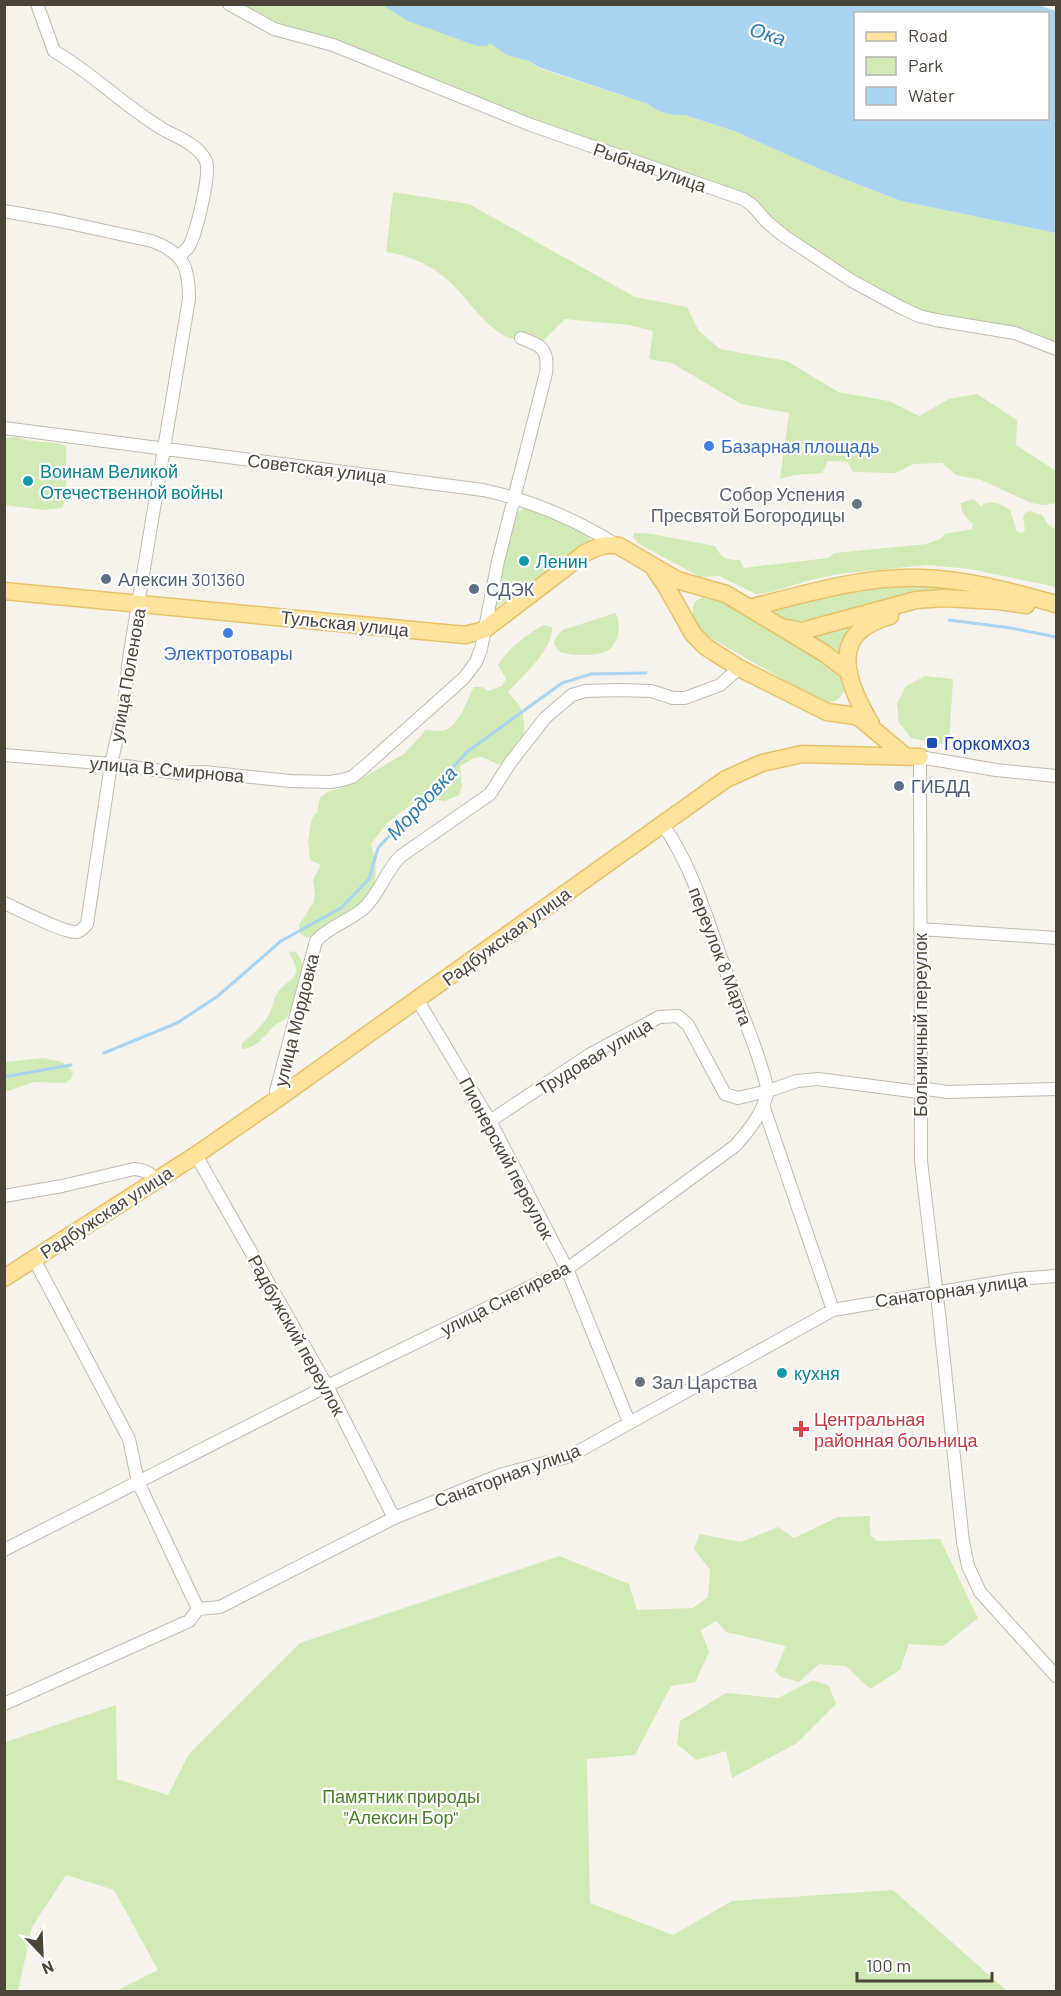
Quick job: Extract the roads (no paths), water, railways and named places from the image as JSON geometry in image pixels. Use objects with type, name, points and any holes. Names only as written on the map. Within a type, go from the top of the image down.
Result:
[{"type":"main road","name":"Тульская улица","points":[[4,591],[446,634],[475,634],[484,630],[585,554],[600,546],[610,544],[619,546]]},
{"type":"main road","points":[[619,546],[677,580],[726,594],[824,652],[850,679],[859,704],[876,732]]},
{"type":"main road","points":[[652,566],[693,634],[705,647],[739,668],[827,712],[855,716],[913,757]]},
{"type":"main road","points":[[749,608],[860,583],[922,578],[1000,589],[1056,604]]},
{"type":"main road","points":[[683,615],[687,600],[705,587]]},
{"type":"main road","points":[[783,627],[802,631],[916,600],[943,598],[974,601]]},
{"type":"main road","points":[[827,712],[838,709],[851,693],[847,657],[852,638],[876,621],[921,606],[974,601],[999,601],[1056,613]]},
{"type":"main road","name":"Радбужская улица","points":[[4,1278],[196,1155],[280,1097],[726,779],[762,763],[802,754],[913,757]]},
{"type":"street","points":[[4,212],[55,220],[152,241],[179,256],[189,247],[206,179],[205,161],[192,146],[141,116],[54,51],[37,4]]},
{"type":"street","name":"Рыбная улица","points":[[229,4],[274,29],[333,45],[531,124],[743,199],[752,205],[775,230],[803,249],[852,281],[919,316],[999,329],[1056,349]]},
{"type":"street","name":"улица Поленова","points":[[4,903],[76,932],[83,930],[87,924],[111,764],[124,707],[129,658],[189,299],[187,270],[179,256]]},
{"type":"street","name":"улица В.Смирнова","points":[[4,755],[111,764],[178,773],[204,772],[290,781],[330,782],[352,777],[362,770],[464,678],[479,655],[514,496],[548,360],[544,350],[537,344],[521,338]]},
{"type":"street","name":"Советская улица","points":[[4,428],[448,484],[514,496],[592,530],[619,546]]},
{"type":"street","name":"улица Мордовка","points":[[280,1097],[276,1091],[316,941],[322,934],[364,909],[401,856],[490,794],[510,763],[558,705],[572,695],[585,691],[603,690],[651,691],[673,698],[685,698],[720,685],[739,668]]},
{"type":"street","name":"Радбужская улица","points":[[913,757],[996,770],[1056,776]]},
{"type":"street","name":"Больничный переулок","points":[[913,757],[920,929],[921,1161],[963,1542],[968,1566],[976,1585],[986,1600],[1056,1676]]},
{"type":"street","name":"переулок 8 Марта","points":[[663,825],[677,846],[692,878],[756,1047],[768,1091]]},
{"type":"street","points":[[920,929],[1056,938]]},
{"type":"street","name":"Пионерский переулок","points":[[417,999],[490,1121],[567,1269],[629,1422]]},
{"type":"street","name":"Трудовая улица","points":[[490,1121],[589,1055],[659,1017],[678,1017],[688,1025],[725,1094],[738,1098],[768,1091]]},
{"type":"street","points":[[768,1091],[797,1081],[818,1079],[919,1092],[927,1089],[947,1092],[1056,1089]]},
{"type":"street","name":"улица Снегирева","points":[[4,1550],[327,1386],[567,1269],[735,1146],[764,1108],[768,1091]]},
{"type":"street","points":[[764,1108],[833,1310]]},
{"type":"street","name":"Радбужский переулок","points":[[196,1155],[327,1386],[394,1518]]},
{"type":"street","points":[[4,1196],[134,1169],[144,1170],[156,1181]]},
{"type":"street","points":[[34,1259],[129,1439],[138,1482],[198,1609]]},
{"type":"street","name":"Санаторная улица","points":[[4,1704],[189,1621],[198,1609],[220,1607],[394,1518],[500,1475],[570,1456],[833,1310],[1017,1279],[1056,1276]]},
{"type":"water","name":"Ока","points":[[382,5],[1038,5],[1056,11],[1056,233],[901,201],[829,173],[734,131],[685,115],[660,111],[648,104],[538,67],[529,61],[507,55],[490,43],[488,46],[477,46],[408,21]]},
{"type":"waterway","name":"Мордовка","points":[[949,620],[1011,628],[1056,637]]},
{"type":"waterway","name":"Мордовка","points":[[104,1053],[177,1023],[218,996],[281,941],[341,908],[369,879],[378,848],[467,752],[562,683],[591,674],[646,673]]},
{"type":"waterway","name":"Мордовка","points":[[4,1077],[71,1065]]},
{"type":"place","name":"Базарная площадь","points":[[709,446]]},
{"type":"place","name":"Воинам Великой Отечественной войны","points":[[28,481]]},
{"type":"place","name":"Собор Успения Пресвятой Богородицы","points":[[857,504]]},
{"type":"place","name":"Ленин","points":[[524,561]]},
{"type":"place","name":"Алексин 301360","points":[[106,579]]},
{"type":"place","name":"СДЭК","points":[[474,589]]},
{"type":"place","name":"Электротовары","points":[[228,633]]},
{"type":"place","name":"Горкомхоз","points":[[932,743]]},
{"type":"place","name":"ГИБДД","points":[[899,786]]},
{"type":"place","name":"кухня","points":[[782,1373]]},
{"type":"place","name":"Зал Царства","points":[[640,1382]]},
{"type":"place","name":"Центральная районная больница","points":[[801,1429]]},
{"type":"park label","name":"Памятник природы \"Алексин Бор\"","points":[[401,1806]]}]
